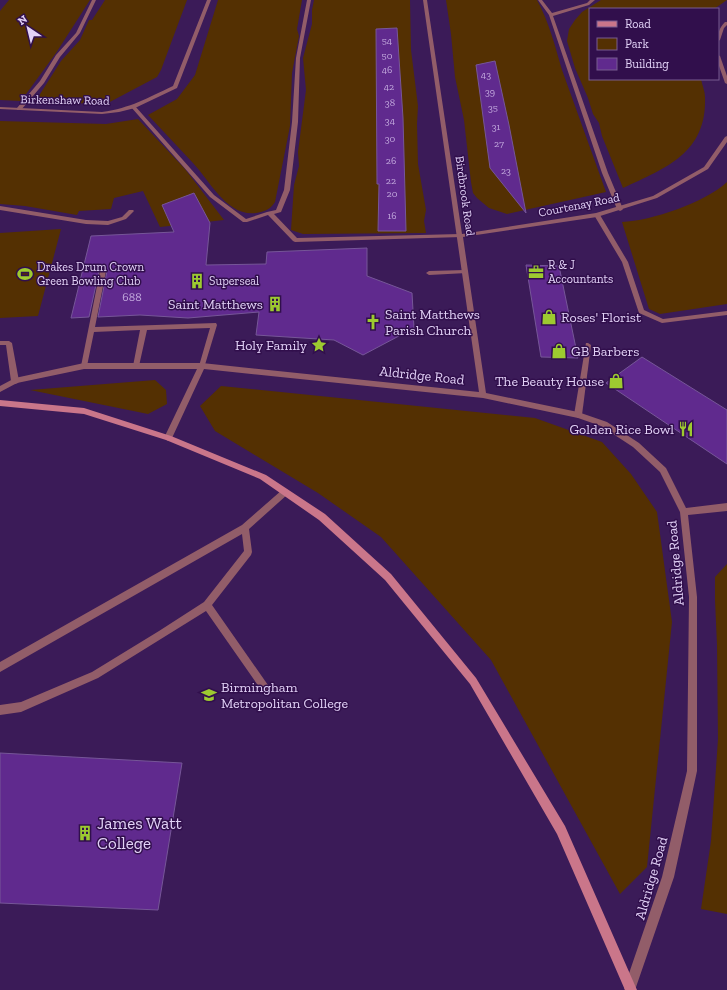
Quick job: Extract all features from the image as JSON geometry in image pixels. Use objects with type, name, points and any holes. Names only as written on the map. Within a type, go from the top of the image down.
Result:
[{"type":"street","points":[[19,109],[42,82],[58,56],[78,33],[94,0]]},
{"type":"street","name":"Birkenshaw Road","points":[[0,108],[102,113],[119,111],[133,107],[175,87],[209,0]]},
{"type":"street","points":[[133,107],[212,196],[245,221],[269,213],[278,212],[287,190],[295,122],[298,58],[309,0]]},
{"type":"street","name":"Birdbrook Road","points":[[425,0],[484,395]]},
{"type":"street","points":[[540,0],[551,16],[605,173],[620,209]]},
{"type":"street","points":[[551,16],[588,4],[593,0]]},
{"type":"street","points":[[719,37],[722,28],[727,23]]},
{"type":"street","points":[[719,59],[727,83]]},
{"type":"street","name":"Courtenay Road","points":[[269,213],[295,240],[460,236],[597,215],[655,197],[706,168],[727,138]]},
{"type":"street","points":[[0,208],[46,214],[86,222],[108,223],[124,218],[131,211]]},
{"type":"street","points":[[597,215],[625,262],[641,311],[662,321],[727,313]]},
{"type":"street","points":[[84,366],[103,271]]},
{"type":"street","points":[[429,273],[465,272]]},
{"type":"street","points":[[91,330],[214,325],[202,366],[168,438]]},
{"type":"street","points":[[136,366],[144,328]]},
{"type":"street","points":[[0,343],[9,343],[15,381]]},
{"type":"street","points":[[578,415],[588,345]]},
{"type":"street","name":"Aldridge Road","points":[[0,388],[15,381],[84,366],[202,366],[484,395],[578,415],[604,424],[642,450],[663,470],[684,512],[693,596],[692,771],[668,877],[631,989]]},
{"type":"street","name":"Aldridge Road","points":[[0,403],[84,411],[168,438],[263,478],[322,517],[388,577],[473,680],[561,830],[631,989]]},
{"type":"street","points":[[0,667],[245,528],[285,492]]},
{"type":"street","points":[[684,512],[727,507]]},
{"type":"street","points":[[0,710],[21,707],[95,675],[207,605],[248,552],[245,528]]},
{"type":"street","points":[[207,605],[267,691]]},
{"type":"green space","points":[[9,0],[90,0],[56,53],[21,101],[0,100],[0,11]]},
{"type":"green space","points":[[105,0],[187,0],[157,77],[106,104],[35,102],[61,61],[80,40],[89,20],[92,20]]},
{"type":"green space","points":[[218,0],[302,0],[297,29],[299,36],[292,73],[290,126],[275,202],[272,206],[261,212],[250,213],[239,211],[230,205],[148,115],[177,99],[195,75]]},
{"type":"green space","points":[[314,0],[410,0],[411,50],[418,106],[418,164],[426,210],[424,221],[426,233],[303,234],[291,230],[294,185],[299,166],[298,152],[306,90],[303,58],[312,24]]},
{"type":"green space","points":[[446,0],[537,0],[548,25],[562,70],[606,192],[507,214],[489,208],[477,198],[473,193],[471,182],[464,120],[455,77]]},
{"type":"green space","points":[[601,0],[727,0],[715,8],[589,8],[589,80],[701,80],[705,92],[704,116],[699,132],[691,145],[681,156],[668,165],[623,188],[602,136],[599,123],[593,114],[575,68],[567,41],[569,29],[582,12]]},
{"type":"green space","points":[[138,119],[185,169],[224,220],[160,227],[143,191],[114,198],[111,209],[79,211],[77,215],[25,206],[0,204],[0,121],[106,124]]},
{"type":"green space","points":[[727,182],[727,304],[660,314],[649,309],[622,222],[648,218],[678,209],[706,197]]},
{"type":"green space","name":"Drakes Drum Crown Green Bowling Club","points":[[61,229],[38,316],[0,318],[0,233]]},
{"type":"green space","points":[[155,380],[166,390],[167,404],[148,414],[30,390]]},
{"type":"green space","points":[[221,386],[535,418],[602,442],[631,474],[657,512],[672,622],[647,867],[620,894],[491,660],[381,537],[318,493],[215,431],[200,406]]},
{"type":"green space","points":[[727,564],[727,914],[701,909],[711,841],[718,739],[715,577]]},
{"type":"building","points":[[397,28],[403,118],[406,231],[378,231],[379,184],[377,184],[376,29]]},
{"type":"building","points":[[495,61],[526,213],[490,168],[476,65]]},
{"type":"building","points":[[194,193],[210,223],[206,265],[266,264],[267,252],[367,248],[367,276],[412,293],[414,328],[363,355],[334,340],[256,335],[259,312],[188,318],[140,315],[98,317],[107,271],[104,268],[99,271],[89,317],[71,318],[91,236],[174,232],[162,205]]},
{"type":"building","points":[[526,265],[559,266],[578,358],[541,357]]},
{"type":"building","points":[[642,357],[727,410],[727,464],[606,383]]},
{"type":"building","name":"James Watt College","points":[[0,753],[182,763],[158,910],[0,903]]},
{"type":"place","name":"R & J Accountants","points":[[536,272]]},
{"type":"place","name":"Drakes Drum Crown Green Bowling Club","points":[[25,274]]},
{"type":"place","name":"Superseal","points":[[197,281]]},
{"type":"place","name":"Saint Matthews","points":[[275,304]]},
{"type":"place","name":"Roses' Florist","points":[[549,317]]},
{"type":"place","name":"Saint Matthews Parish Church","points":[[373,322]]},
{"type":"place","name":"Holy Family","points":[[319,345]]},
{"type":"place","name":"GB Barbers","points":[[559,351]]},
{"type":"place","name":"The Beauty House","points":[[616,381]]},
{"type":"place","name":"Golden Rice Bowl","points":[[686,429]]},
{"type":"place","name":"Birmingham Metropolitan College","points":[[209,695]]},
{"type":"place","name":"James Watt College","points":[[85,833]]}]
